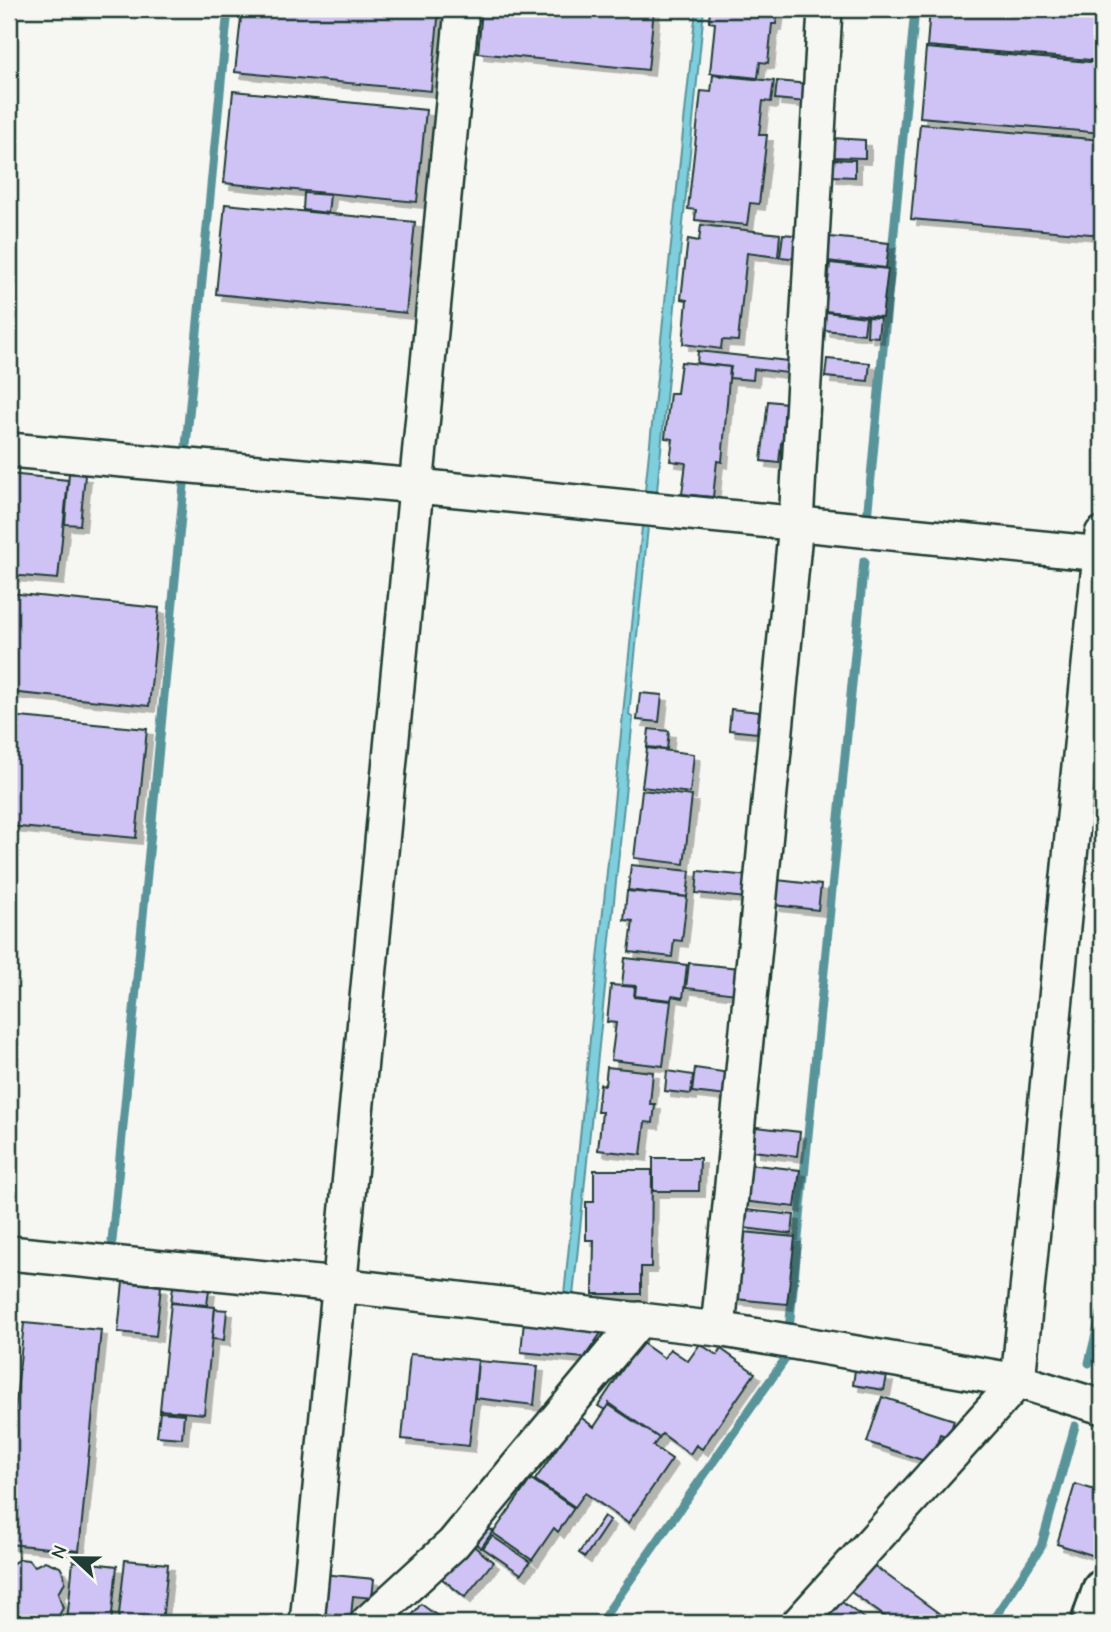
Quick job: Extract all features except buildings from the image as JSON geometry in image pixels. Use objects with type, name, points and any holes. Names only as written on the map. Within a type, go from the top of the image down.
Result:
[{"type":"main road","points":[[1091,1623],[1102,1590]]},
{"type":"street","points":[[307,1623],[462,9]]},
{"type":"street","points":[[718,1329],[796,523],[825,9]]},
{"type":"street","points":[[9,450],[796,523],[1102,547],[1018,1381],[799,1623]]},
{"type":"street","points":[[9,1253],[339,1285],[718,1329],[1018,1381],[1102,1407]]},
{"type":"street","points":[[367,1623],[453,1544],[640,1319]]},
{"type":"water","points":[[696,9],[704,9],[656,501],[644,500]]},
{"type":"water","points":[[643,517],[649,517],[629,715],[633,718],[573,1296],[564,1295]]},
{"type":"waterway","points":[[186,446],[228,9]]},
{"type":"waterway","points":[[867,519],[915,9]]},
{"type":"waterway","points":[[112,1241],[184,485]]},
{"type":"waterway","points":[[789,1330],[864,561]]},
{"type":"waterway","points":[[1089,1363],[1102,1309]]},
{"type":"waterway","points":[[600,1623],[786,1358]]},
{"type":"waterway","points":[[991,1623],[1041,1547],[1075,1426]]}]
